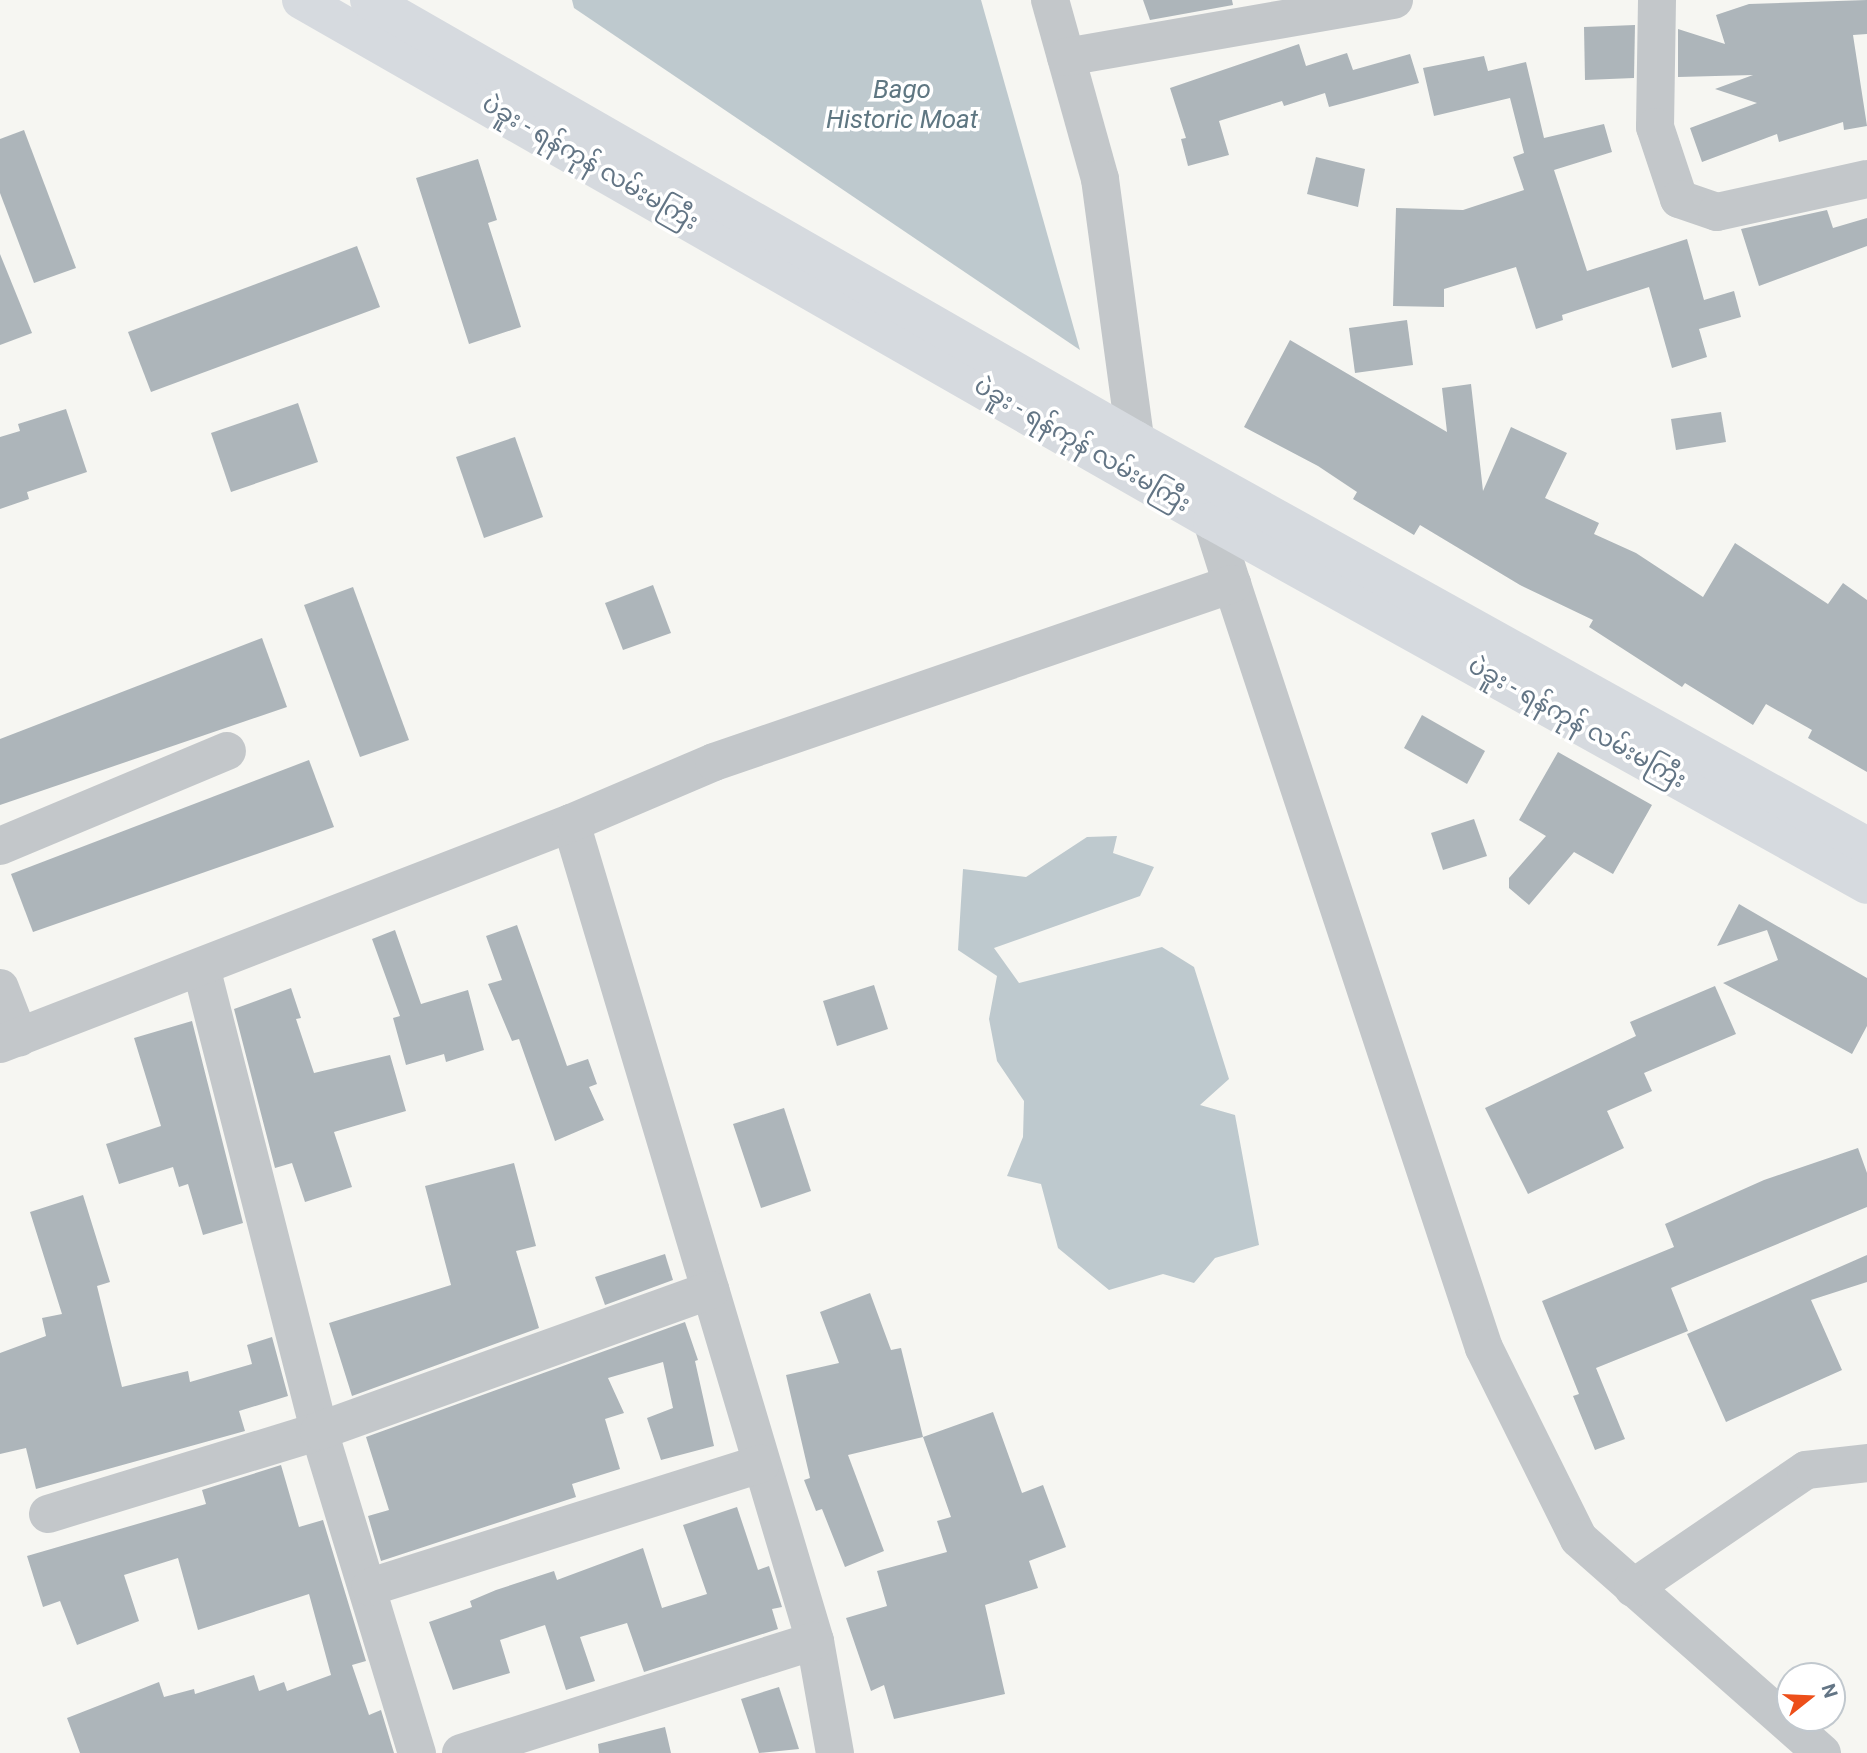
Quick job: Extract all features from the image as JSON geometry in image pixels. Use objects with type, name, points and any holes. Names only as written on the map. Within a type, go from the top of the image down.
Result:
[{"type":"highway","name":"ပဲခူး - ရန်ကုန် လမ်းမကြီး","points":[[301,0],[1140,477],[1212,521],[1867,885]]},
{"type":"highway","name":"ပဲခူး - ရန်ကုန် လမ်းမကြီး","points":[[369,0],[1208,481],[1867,846]]},
{"type":"street","points":[[1050,0],[1100,179],[1140,477]]},
{"type":"street","points":[[1066,57],[1394,0]]},
{"type":"street","points":[[1657,0],[1655,127],[1679,199],[1717,212],[1867,179]]},
{"type":"street","points":[[1208,481],[1212,521],[1483,1348],[1579,1539],[1822,1753]]},
{"type":"street","points":[[0,988],[10,1040],[571,823],[714,762],[1232,584]]},
{"type":"street","points":[[0,846],[227,751]]},
{"type":"street","points":[[571,823],[815,1642],[835,1753]]},
{"type":"street","points":[[201,967],[320,1431],[370,1587],[417,1753]]},
{"type":"street","points":[[48,1514],[320,1431],[710,1290]]},
{"type":"street","points":[[1633,1588],[1806,1470],[1867,1463]]},
{"type":"street","points":[[370,1587],[761,1464]]},
{"type":"street","points":[[461,1753],[815,1642]]},
{"type":"water","name":"Bago Historic Moat","points":[[572,0],[981,0],[1080,350],[574,8]]},
{"type":"water","points":[[1117,836],[1113,853],[1154,867],[1140,896],[994,948],[1019,983],[1162,947],[1194,967],[1229,1079],[1200,1105],[1235,1115],[1259,1245],[1215,1258],[1194,1283],[1163,1274],[1109,1290],[1058,1248],[1041,1184],[1007,1176],[1023,1137],[1024,1101],[997,1061],[989,1019],[997,976],[958,950],[963,869],[1026,877],[1087,837]]},
{"type":"building","points":[[1143,0],[1232,0],[1233,5],[1150,20]]},
{"type":"building","points":[[1867,0],[1867,34],[1853,35],[1867,126],[1844,130],[1843,122],[1779,142],[1777,134],[1702,162],[1690,128],[1757,103],[1715,89],[1753,75],[1678,77],[1678,29],[1725,44],[1716,15],[1749,4]]},
{"type":"building","points":[[1635,25],[1634,78],[1585,80],[1584,27]]},
{"type":"building","points":[[1299,44],[1306,66],[1347,53],[1353,70],[1410,54],[1419,83],[1329,107],[1325,93],[1284,106],[1282,101],[1219,121],[1229,155],[1188,166],[1181,139],[1186,138],[1170,88]]},
{"type":"building","points":[[1484,56],[1488,71],[1526,62],[1544,138],[1604,124],[1612,152],[1554,170],[1587,271],[1687,239],[1704,300],[1734,291],[1741,317],[1699,329],[1707,357],[1672,368],[1649,287],[1562,315],[1563,320],[1536,329],[1516,267],[1444,289],[1444,307],[1393,306],[1396,208],[1463,210],[1524,190],[1513,157],[1524,153],[1510,98],[1434,116],[1423,68]]},
{"type":"building","points":[[24,130],[76,268],[34,283],[0,193],[0,139]]},
{"type":"building","points":[[1316,157],[1365,169],[1358,207],[1307,194]]},
{"type":"building","points":[[478,159],[497,220],[488,223],[521,327],[469,344],[416,178]]},
{"type":"building","points":[[1827,210],[1833,228],[1867,218],[1867,246],[1759,286],[1741,229]]},
{"type":"building","points":[[357,246],[380,307],[151,392],[128,332]]},
{"type":"building","points":[[0,254],[32,333],[0,345]]},
{"type":"building","points":[[1407,320],[1413,365],[1355,373],[1349,328]]},
{"type":"building","points":[[1290,340],[1447,432],[1442,388],[1471,384],[1483,491],[1511,427],[1567,453],[1545,498],[1599,523],[1594,534],[1636,553],[1703,597],[1735,543],[1828,604],[1843,583],[1867,600],[1867,772],[1808,738],[1812,730],[1766,704],[1753,725],[1685,683],[1682,687],[1589,627],[1593,620],[1520,585],[1420,525],[1414,535],[1353,499],[1357,492],[1318,466],[1244,427]]},
{"type":"building","points":[[298,403],[318,462],[231,492],[211,433]]},
{"type":"building","points":[[66,409],[87,472],[27,492],[29,499],[0,509],[0,437],[20,431],[18,424]]},
{"type":"building","points":[[1721,412],[1726,442],[1676,450],[1671,419]]},
{"type":"building","points":[[515,437],[543,517],[484,538],[456,457]]},
{"type":"building","points":[[653,585],[671,633],[623,650],[605,603]]},
{"type":"building","points":[[353,587],[409,740],[360,757],[304,605]]},
{"type":"building","points":[[262,638],[287,707],[0,805],[0,739]]},
{"type":"building","points":[[1422,715],[1485,751],[1467,784],[1404,748]]},
{"type":"building","points":[[1558,752],[1652,805],[1613,874],[1574,852],[1529,905],[1509,888],[1509,878],[1546,836],[1519,820]]},
{"type":"building","points":[[309,760],[334,827],[33,932],[11,874]]},
{"type":"building","points":[[1474,819],[1487,856],[1443,870],[1431,833]]},
{"type":"building","points":[[1739,904],[1867,978],[1867,1026],[1852,1054],[1723,983],[1778,960],[1767,930],[1717,946]]},
{"type":"building","points":[[517,925],[567,1066],[588,1059],[597,1084],[589,1087],[604,1120],[555,1141],[519,1039],[512,1041],[488,984],[502,980],[486,936]]},
{"type":"building","points":[[395,930],[421,1004],[468,990],[484,1050],[446,1062],[444,1054],[406,1065],[393,1018],[400,1016],[372,939]]},
{"type":"building","points":[[874,985],[888,1029],[837,1046],[823,1001]]},
{"type":"building","points":[[1715,986],[1736,1034],[1644,1073],[1652,1091],[1607,1111],[1624,1148],[1528,1194],[1485,1108],[1636,1036],[1630,1022]]},
{"type":"building","points":[[291,988],[301,1018],[296,1019],[314,1073],[390,1055],[406,1111],[334,1132],[352,1187],[305,1202],[292,1163],[275,1168],[234,1009]]},
{"type":"building","points":[[192,1021],[243,1223],[203,1235],[188,1184],[179,1187],[173,1167],[119,1184],[106,1144],[161,1126],[134,1038]]},
{"type":"building","points":[[784,1108],[811,1191],[761,1208],[733,1124]]},
{"type":"building","points":[[1858,1148],[1867,1173],[1867,1207],[1671,1288],[1688,1331],[1596,1368],[1625,1439],[1595,1450],[1573,1396],[1579,1394],[1542,1301],[1674,1247],[1665,1224],[1764,1180]]},
{"type":"building","points":[[514,1163],[536,1246],[516,1251],[539,1328],[352,1396],[329,1323],[451,1285],[425,1186]]},
{"type":"building","points":[[83,1195],[110,1282],[97,1286],[122,1387],[188,1371],[190,1382],[252,1364],[247,1345],[272,1337],[288,1396],[239,1411],[245,1431],[36,1489],[26,1448],[0,1454],[0,1353],[46,1336],[42,1318],[62,1314],[30,1212]]},
{"type":"building","points":[[665,1254],[673,1280],[605,1305],[595,1277]]},
{"type":"building","points":[[1867,1255],[1867,1282],[1811,1300],[1842,1370],[1726,1422],[1687,1334]]},
{"type":"building","points":[[870,1293],[891,1350],[901,1348],[923,1437],[848,1455],[884,1551],[845,1567],[822,1509],[816,1511],[804,1480],[810,1478],[786,1375],[839,1363],[820,1312]]},
{"type":"building","points":[[685,1322],[698,1360],[695,1361],[714,1446],[661,1460],[647,1418],[673,1408],[663,1362],[608,1378],[624,1413],[605,1419],[620,1469],[572,1484],[576,1497],[381,1561],[368,1516],[389,1510],[366,1437]]},
{"type":"building","points":[[993,1412],[1022,1493],[1043,1485],[1066,1547],[1029,1561],[1038,1588],[985,1605],[1005,1694],[894,1719],[884,1685],[871,1691],[846,1618],[887,1606],[877,1571],[947,1552],[937,1521],[951,1517],[923,1437]]},
{"type":"building","points":[[281,1465],[299,1527],[323,1520],[366,1661],[352,1665],[369,1715],[381,1710],[394,1753],[80,1753],[67,1718],[159,1682],[164,1697],[194,1689],[195,1694],[254,1675],[259,1691],[284,1682],[287,1691],[331,1675],[309,1594],[198,1630],[178,1558],[124,1575],[139,1621],[77,1645],[60,1601],[43,1607],[27,1556],[206,1504],[202,1490]]},
{"type":"building","points":[[737,1507],[758,1570],[769,1566],[782,1607],[772,1609],[778,1629],[644,1672],[627,1623],[580,1637],[595,1681],[566,1690],[545,1625],[500,1640],[510,1673],[453,1690],[429,1622],[472,1607],[470,1601],[496,1590],[554,1571],[557,1580],[643,1548],[662,1608],[707,1594],[683,1525]]},
{"type":"building","points":[[779,1687],[799,1749],[759,1753],[741,1699]]},
{"type":"building","points":[[665,1727],[671,1753],[599,1753],[598,1744]]}]
